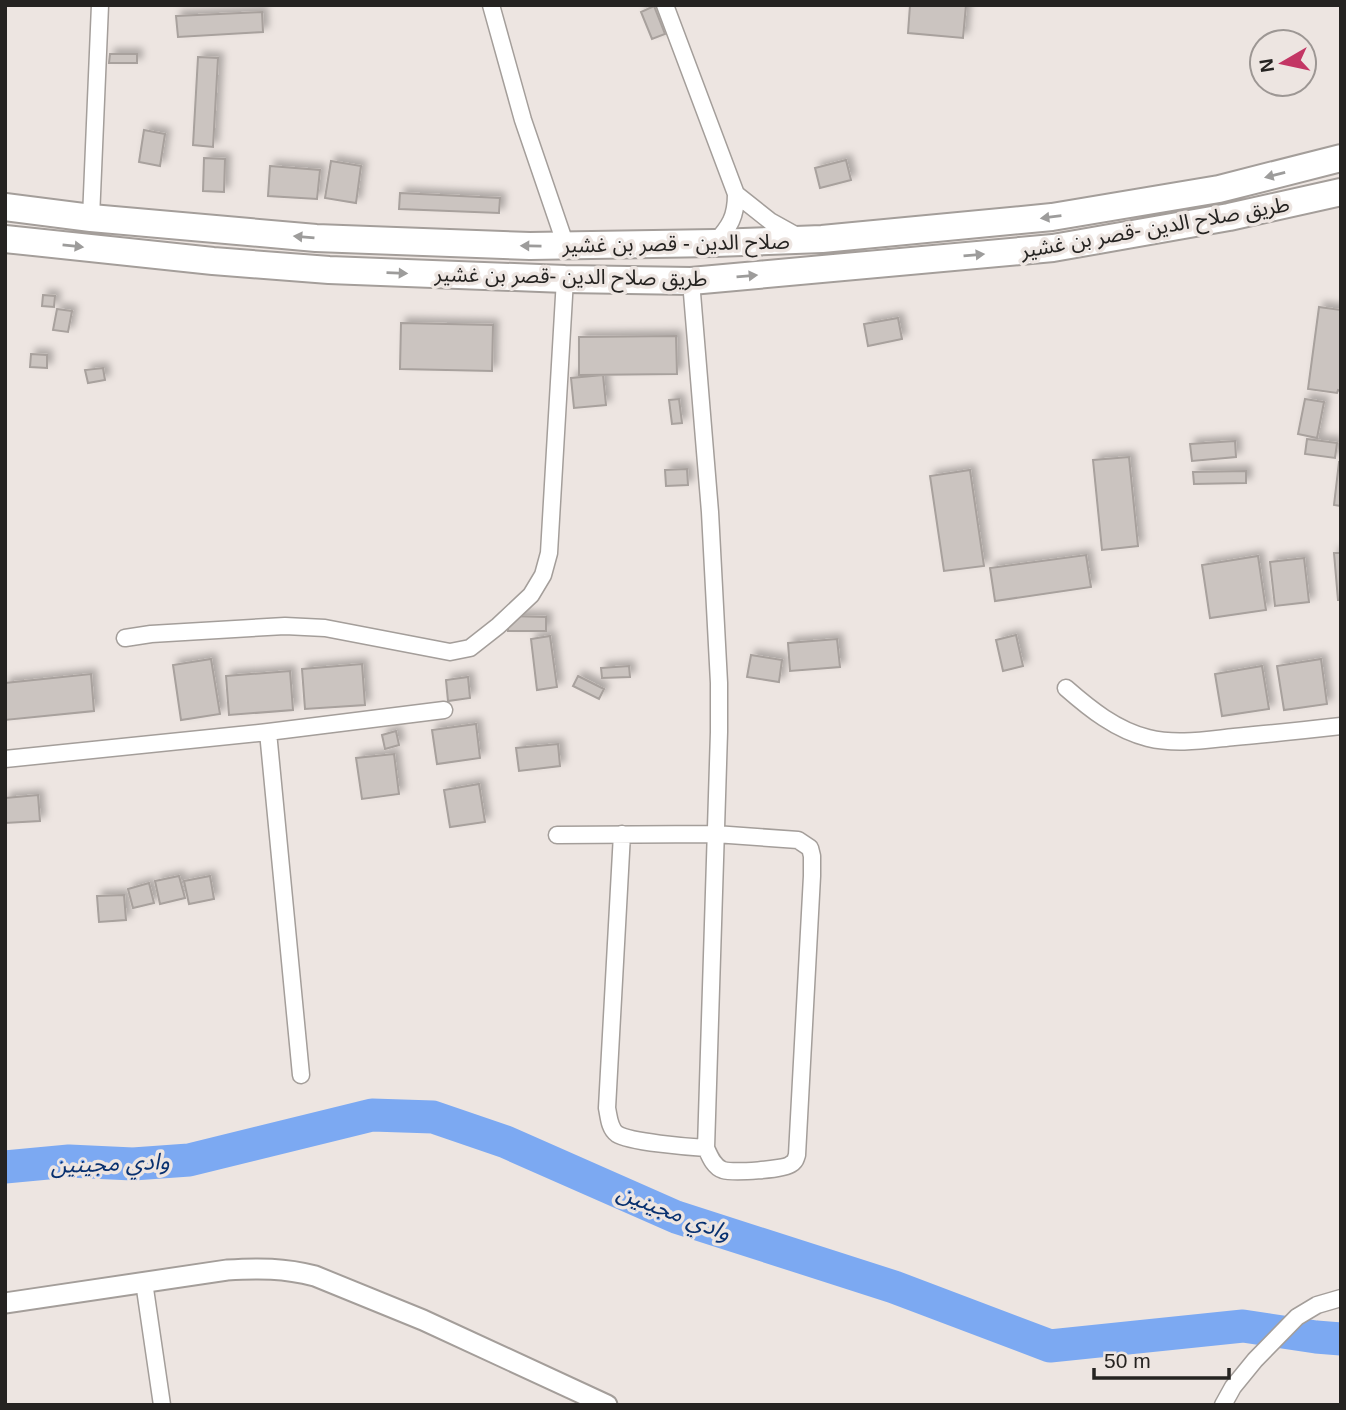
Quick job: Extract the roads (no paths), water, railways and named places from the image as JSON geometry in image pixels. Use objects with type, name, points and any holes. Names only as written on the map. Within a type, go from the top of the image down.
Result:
[{"type":"highway","name":"صلاح الدين - قصر بن غشير","points":[[5,208],[316,238],[530,246],[805,240],[1052,217],[1219,190],[1341,158]]},
{"type":"highway","name":"طريق صلاح الدين -قصر بن غشير","points":[[5,239],[329,270],[691,281],[1053,248],[1229,217],[1341,192]]},
{"type":"street","points":[[91,218],[100,5]]},
{"type":"street","points":[[491,5],[523,120],[566,246]]},
{"type":"street","points":[[665,5],[736,194],[734,218],[715,243]]},
{"type":"street","points":[[736,194],[770,221],[805,240]]},
{"type":"street","points":[[125,638],[247,627],[298,626],[325,628],[450,652],[470,648],[498,626],[531,595],[543,575],[548,553],[565,279]]},
{"type":"street","points":[[557,835],[715,834],[798,840],[810,848],[812,876],[795,1161],[782,1168],[731,1171],[715,1165],[706,1148],[715,834],[719,732],[717,619],[691,281]]},
{"type":"street","points":[[1066,688],[1094,712],[1122,729],[1146,738],[1170,741],[1210,740],[1341,726]]},
{"type":"street","points":[[5,759],[268,732],[444,710]]},
{"type":"street","points":[[268,732],[301,1074]]},
{"type":"street","points":[[622,834],[607,1108],[610,1125],[617,1134],[630,1138],[706,1148]]},
{"type":"street","points":[[5,1303],[227,1270],[277,1268],[315,1276],[423,1320],[607,1405]]},
{"type":"street","points":[[144,1282],[162,1405]]},
{"type":"street","points":[[1223,1405],[1233,1387],[1255,1360],[1297,1317],[1317,1305],[1341,1298]]},
{"type":"waterway","name":"وادي مجينين","points":[[5,1167],[69,1161],[133,1164],[189,1160],[372,1115],[433,1117],[506,1142],[676,1217],[894,1287],[1050,1346],[1243,1326],[1341,1339]]}]
